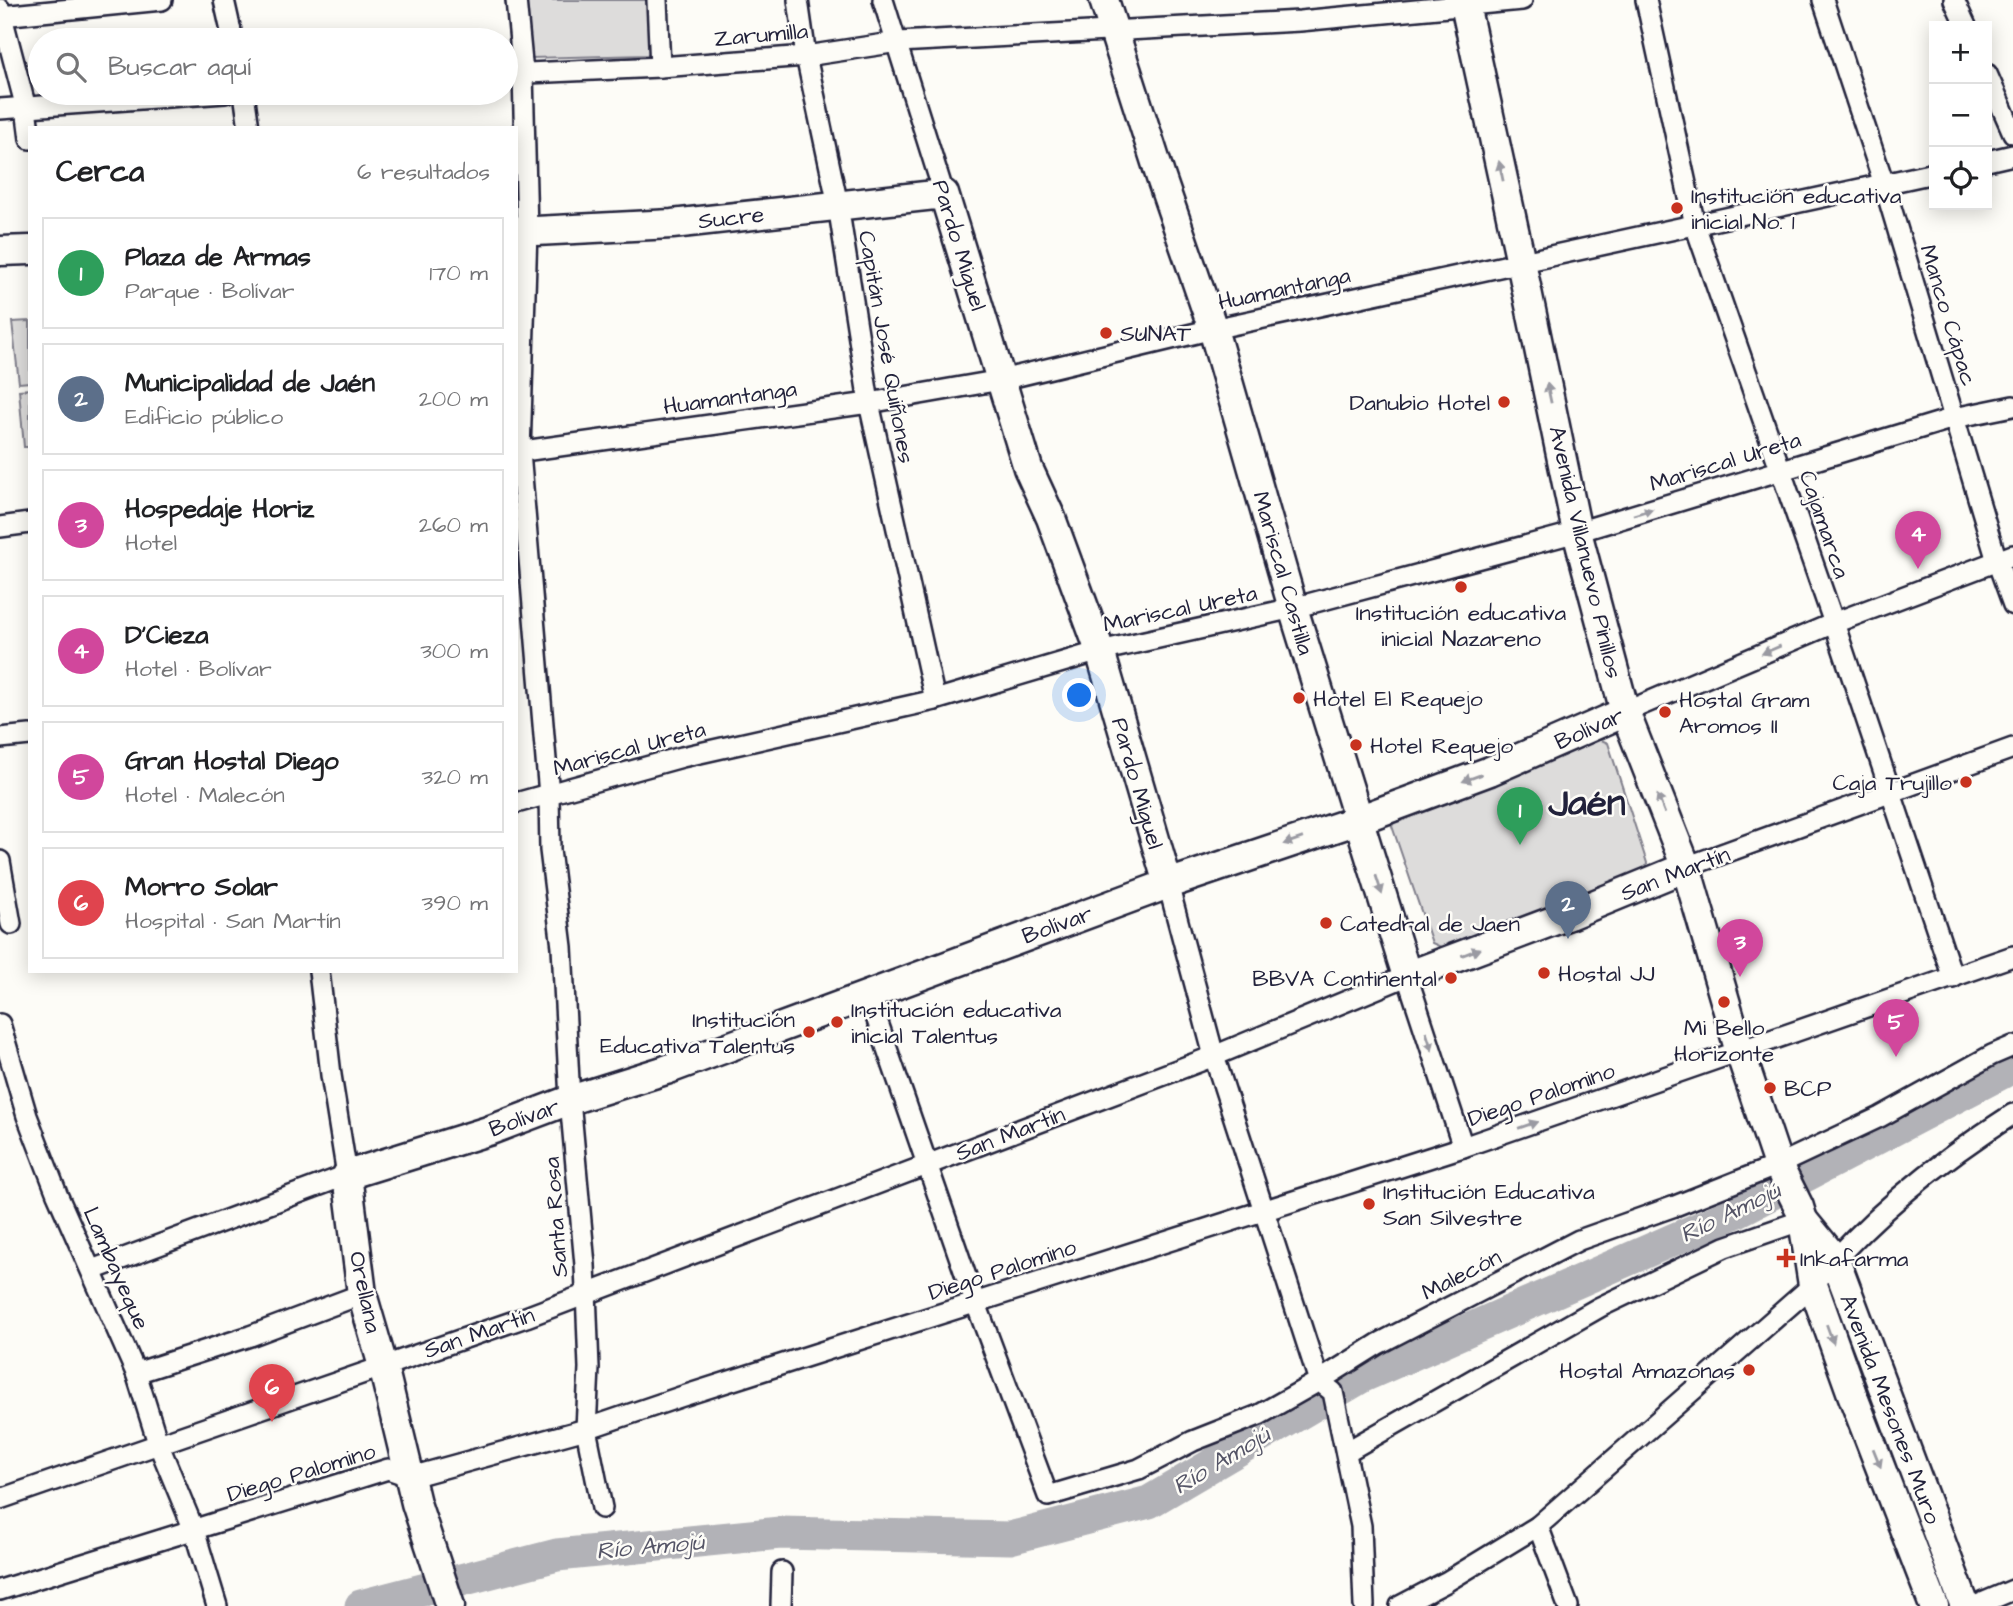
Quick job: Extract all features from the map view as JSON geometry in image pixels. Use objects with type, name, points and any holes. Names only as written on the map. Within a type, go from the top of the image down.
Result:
[{"type":"street","points":[[1,16],[162,0]]},
{"type":"street","points":[[224,0],[230,28]]},
{"type":"street","name":"Santa Rosa","points":[[515,28],[516,0]]},
{"type":"street","points":[[657,0],[660,67]]},
{"type":"street","name":"Capitán José Quiñones","points":[[798,0],[806,56],[838,205],[869,403],[935,700]]},
{"type":"street","name":"Pardo Miguel","points":[[883,0],[1028,468],[1051,518],[1100,651],[1168,884],[1214,1056],[1345,1449],[1361,1526],[1363,1606]]},
{"type":"street","name":"Mariscal Castilla","points":[[1104,0],[1213,329],[1293,608],[1463,1147]]},
{"type":"street","name":"Zarumilla","points":[[518,73],[660,67],[806,56],[898,42],[1300,21],[1464,3],[1522,0]]},
{"type":"street","name":"Cajamarca","points":[[1646,0],[1695,225],[1834,623],[1953,978]]},
{"type":"street","name":"Manco Cápac","points":[[1822,0],[1884,184],[1954,418],[2005,558],[2013,605]]},
{"type":"street","points":[[1954,0],[1964,21]]},
{"type":"street","name":"Avenida Villanuevo Pinillos","points":[[1464,3],[1577,532],[1625,712],[1686,867],[1740,1052],[1781,1170],[1801,1214]]},
{"type":"street","points":[[0,9],[28,126]]},
{"type":"street","points":[[1991,84],[2013,133]]},
{"type":"street","points":[[0,109],[66,105]]},
{"type":"street","points":[[246,105],[249,126]]},
{"type":"street","name":"Santa Rosa","points":[[516,105],[517,126]]},
{"type":"street","name":"Santa Rosa","points":[[518,152],[522,232],[518,452],[549,795],[550,850],[562,947],[589,1368],[586,1429],[602,1508]]},
{"type":"street","points":[[1992,160],[2013,155]]},
{"type":"street","name":"Huamantanga","points":[[518,452],[869,403],[1001,380],[1213,329],[1929,174]]},
{"type":"street","name":"Sucre","points":[[522,232],[672,224],[944,194]]},
{"type":"street","points":[[0,251],[28,250]]},
{"type":"street","name":"Mariscal Ureta","points":[[518,803],[682,757],[935,700],[1100,651],[1293,608],[1577,532],[1954,418],[2013,405]]},
{"type":"street","points":[[0,527],[28,523]]},
{"type":"street","name":"Bolívar","points":[[92,1270],[347,1175],[488,1131],[570,1100],[666,1070],[1168,884],[1358,820],[1490,771],[1834,623],[2005,558]]},
{"type":"street","points":[[0,738],[28,734]]},
{"type":"street","name":"San Martín","points":[[0,1499],[585,1294],[1214,1056],[1407,976],[1569,915],[1686,867],[2013,748]]},
{"type":"street","points":[[0,861],[14,923]]},
{"type":"street","name":"Diego Palomino","points":[[0,1590],[388,1469],[411,1477],[586,1429],[680,1396],[1463,1147],[2013,956]]},
{"type":"street","name":"Orellana","points":[[319,973],[362,1294],[426,1534],[450,1606]]},
{"type":"street","points":[[868,994],[976,1303]]},
{"type":"street","name":"Lambayeque","points":[[0,1024],[37,1142],[57,1194],[136,1373],[158,1443],[194,1530],[217,1606]]},
{"type":"street","name":"Malecón","points":[[976,1303],[1048,1496],[1139,1469],[1193,1441],[1326,1386],[1378,1344],[1579,1240],[1781,1170],[2013,1046]]},
{"type":"street","points":[[1399,1606],[1446,1582],[1538,1526],[1813,1285],[1835,1259],[1921,1179],[2013,1114]]},
{"type":"street","points":[[1345,1449],[1391,1429],[1600,1307],[1801,1214]]},
{"type":"street","name":"Avenida Mesones Muro","points":[[1801,1214],[1835,1259],[1965,1606]]},
{"type":"street","name":"Avenida Mesones Muro","points":[[1801,1214],[1813,1285],[1934,1606]]},
{"type":"street","points":[[136,1373],[250,1336],[362,1294]]},
{"type":"street","points":[[1538,1526],[1568,1606]]},
{"type":"street","points":[[781,1606],[782,1572]]},
{"type":"street","points":[[1975,1606],[2013,1590]]},
{"type":"shaded area","points":[[526,0],[650,0],[649,53],[531,58]]},
{"type":"shaded area","points":[[28,321],[28,382],[19,383],[12,322]]},
{"type":"shaded area","points":[[28,389],[28,447],[24,447],[19,390]]},
{"type":"shaded area","points":[[1599,739],[1608,743],[1647,863],[1646,869],[1443,948],[1432,943],[1392,826],[1400,814]]},
{"type":"waterway","name":"Río Amojú","points":[[361,1606],[557,1555],[780,1533],[1010,1538],[1149,1502],[1361,1377],[1736,1212],[2013,1067]]},
{"type":"place","name":"Institución educativa inicial No. 1","points":[[1677,208]]},
{"type":"place","name":"SUNAT","points":[[1106,333]]},
{"type":"place","name":"Danubio Hotel","points":[[1504,402]]},
{"type":"place","name":"D’Cieza","points":[[1918,569]]},
{"type":"place","name":"Institución educativa inicial Nazareno","points":[[1461,587]]},
{"type":"place","name":"Hotel El Requejo","points":[[1299,698]]},
{"type":"place","name":"Hostal Gram Aromos II","points":[[1665,712]]},
{"type":"place","name":"Hotel Requejo","points":[[1356,745]]},
{"type":"place","name":"Caja Trujillo","points":[[1966,782]]},
{"type":"place","name":"Plaza de Armas","points":[[1520,845]]},
{"type":"place","name":"Catedral de Jaen","points":[[1326,923]]},
{"type":"place","name":"Municipalidad de Jaén","points":[[1568,939]]},
{"type":"place","name":"Hostal JJ","points":[[1544,973]]},
{"type":"place","name":"Hospedaje Horiz","points":[[1740,977]]},
{"type":"place","name":"BBVA Continental","points":[[1451,978]]},
{"type":"place","name":"Mi Bello Horizonte","points":[[1724,1002]]},
{"type":"place","name":"Institución educativa inicial Talentus","points":[[837,1022]]},
{"type":"place","name":"Institución Educativa Talentus","points":[[809,1032]]},
{"type":"place","name":"Gran Hostal Diego","points":[[1896,1057]]},
{"type":"place","name":"BCP","points":[[1770,1088]]},
{"type":"place","name":"Institución Educativa San Silvestre","points":[[1369,1204]]},
{"type":"place","name":"Inkafarma","points":[[1786,1258]]},
{"type":"place","name":"Hostal Amazonas","points":[[1749,1370]]},
{"type":"place","name":"Morro Solar","points":[[272,1422]]},
{"type":"district","name":"Jaén","points":[[1587,802]]}]
